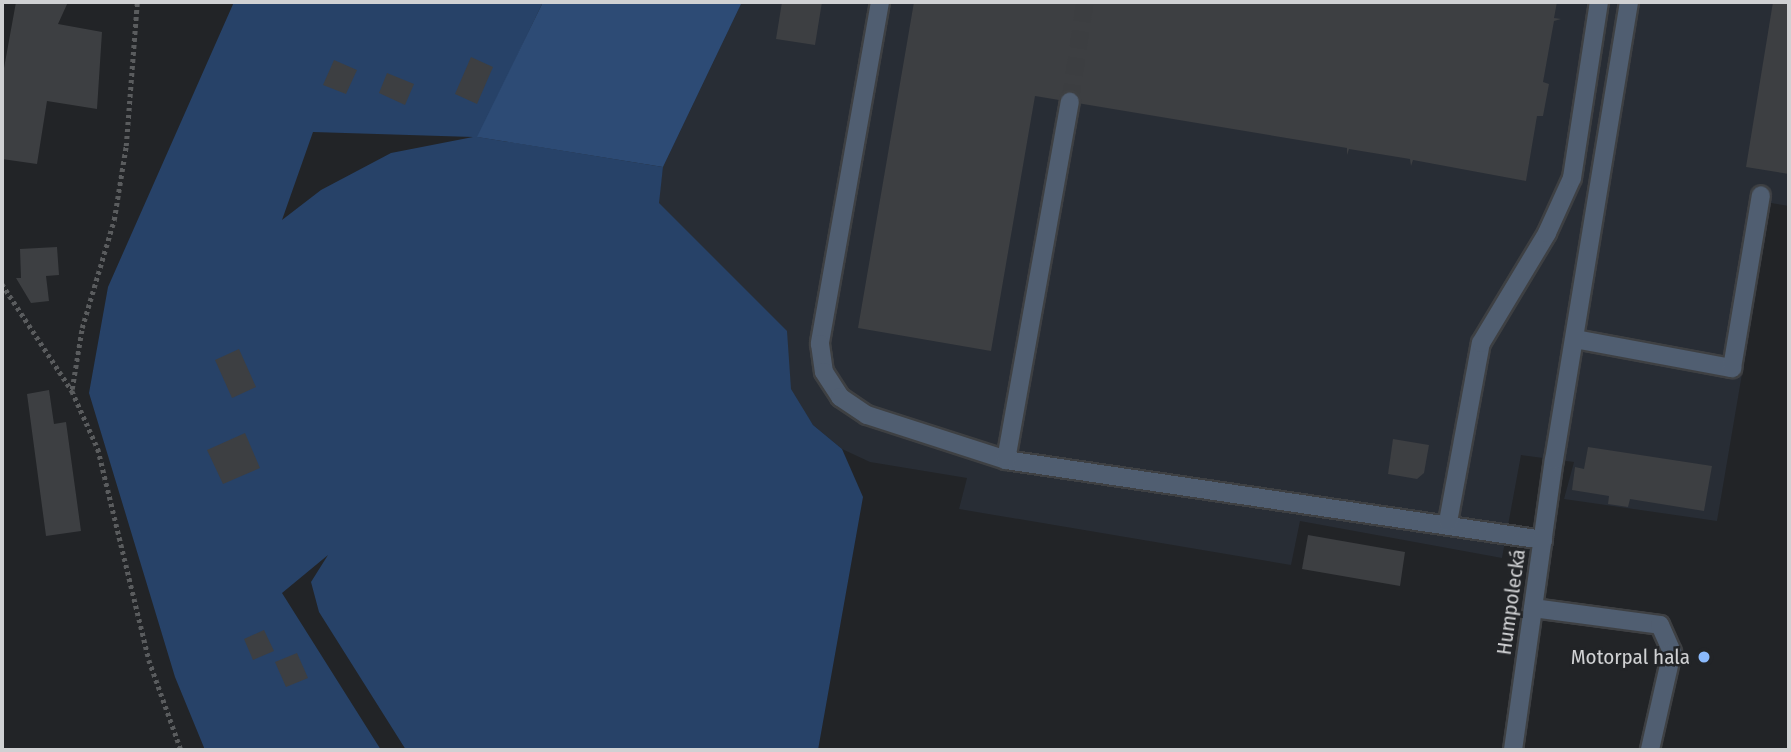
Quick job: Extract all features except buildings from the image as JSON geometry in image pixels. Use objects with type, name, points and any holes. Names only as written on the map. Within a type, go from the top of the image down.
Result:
[{"type":"street","points":[[880,2],[820,344],[824,372],[841,397],[867,415],[1006,460],[1448,522],[1543,540]]},
{"type":"street","points":[[1448,522],[1481,343],[1547,233],[1572,178],[1599,2]]},
{"type":"street","name":"Humpolecká","points":[[1513,750],[1554,460],[1576,339],[1629,2]]},
{"type":"street","points":[[1006,460],[1070,102]]},
{"type":"street","points":[[1576,339],[1732,368],[1761,195]]},
{"type":"street","points":[[1533,608],[1660,625],[1672,652],[1650,750]]},
{"type":"path","points":[[72,390],[82,328],[114,220],[126,146],[137,2]]},
{"type":"path","points":[[2,285],[72,390],[98,449],[149,660],[181,750]]},
{"type":"shaded area","points":[[234,2],[543,2],[478,137],[663,167],[659,203],[787,331],[791,389],[813,425],[842,449],[863,497],[818,750],[406,750],[319,612],[311,582],[328,555],[282,593],[381,750],[205,750],[175,677],[89,393],[108,287]],"holes":[[[313,132],[473,137],[391,153],[321,190],[282,220]]]},
{"type":"shaded area","points":[[543,2],[742,2],[663,167],[477,137]]},
{"type":"shaded area","points":[[742,2],[1789,2],[1789,206],[1771,203],[1717,521],[1564,499],[1574,462],[1521,455],[1502,558],[1300,521],[1291,565],[959,509],[967,478],[870,462],[842,449],[813,425],[658,203],[663,167]]},
{"type":"tunnel","points":[[1070,102],[1085,2]]},
{"type":"place","name":"Motorpal hala","points":[[1704,657]]}]
